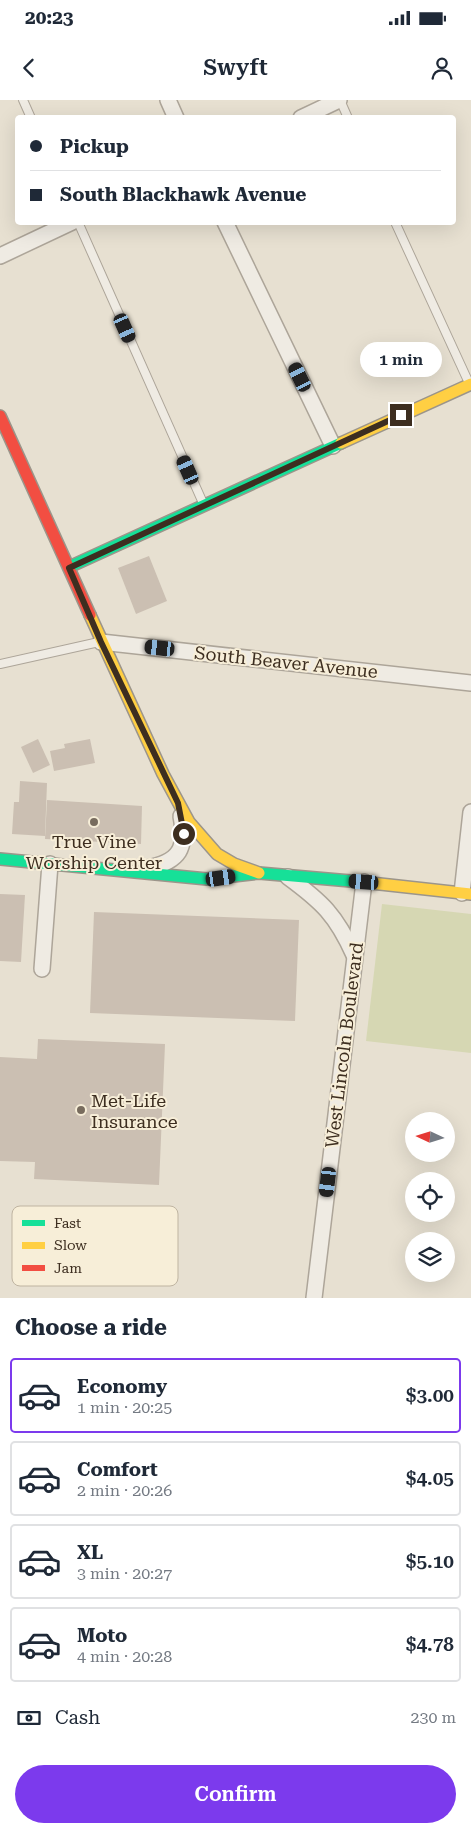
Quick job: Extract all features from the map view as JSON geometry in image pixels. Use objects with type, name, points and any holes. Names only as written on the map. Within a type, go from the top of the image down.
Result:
[{"type":"street","points":[[168,100],[175,115]]},
{"type":"street","points":[[307,115],[339,100]]},
{"type":"street","points":[[0,256],[66,225]]},
{"type":"street","points":[[226,225],[333,446]]},
{"type":"street","points":[[69,568],[470,384]]},
{"type":"street","points":[[0,416],[101,642],[178,803],[197,833],[212,850],[226,861],[258,874]]},
{"type":"street","name":"South Beaver Avenue","points":[[101,642],[471,683]]},
{"type":"street","points":[[131,871],[163,865],[175,857],[184,844],[178,803]]},
{"type":"street","points":[[0,859],[207,879],[258,874],[364,882],[467,893],[471,812]]},
{"type":"street","points":[[42,969],[50,864]]},
{"type":"street","points":[[286,876],[315,897],[331,913],[342,928],[354,955]]},
{"type":"street","name":"West Lincoln Boulevard","points":[[314,1298],[364,882]]},
{"type":"lane","points":[[23,100],[30,115]]},
{"type":"lane","points":[[339,100],[346,115]]},
{"type":"lane","points":[[79,225],[204,505]]},
{"type":"lane","points":[[397,225],[470,384]]},
{"type":"lane","points":[[0,664],[101,642]]},
{"type":"green space","points":[[382,904],[471,914],[471,1053],[366,1041]]},
{"type":"building","points":[[149,556],[167,601],[136,614],[118,568]]},
{"type":"building","points":[[38,739],[50,765],[33,773],[21,747]]},
{"type":"building","points":[[90,739],[95,763],[54,771],[50,751],[65,748],[64,744]]},
{"type":"building","points":[[20,781],[47,783],[45,836],[12,834],[14,802],[19,802]]},
{"type":"building","name":"True Vine Worship Center","points":[[47,800],[142,806],[141,844],[45,839]]},
{"type":"building","points":[[0,894],[25,895],[21,962],[0,961]]},
{"type":"building","points":[[94,912],[299,920],[295,1021],[90,1013]]},
{"type":"building","name":"Met-Life Insurance","points":[[38,1039],[165,1044],[159,1185],[34,1179],[35,1162],[0,1161],[0,1057],[37,1059]]},
{"type":"traffic: fast","points":[[69,567],[341,443]]},
{"type":"traffic: fast","points":[[0,859],[207,879],[259,873],[362,882]]},
{"type":"traffic: slow","points":[[341,443],[471,384]]},
{"type":"traffic: slow","points":[[90,615],[163,774],[189,822],[217,854],[234,864],[259,873]]},
{"type":"traffic: slow","points":[[362,882],[471,894]]},
{"type":"traffic: jam","points":[[0,416],[90,615]]},
{"type":"place","name":"True Vine Worship Center","points":[[94,822]]},
{"type":"place","name":"Met-Life Insurance","points":[[81,1110]]},
{"type":"route","points":[[184,834],[178,803],[101,642],[69,568],[401,415]]}]
